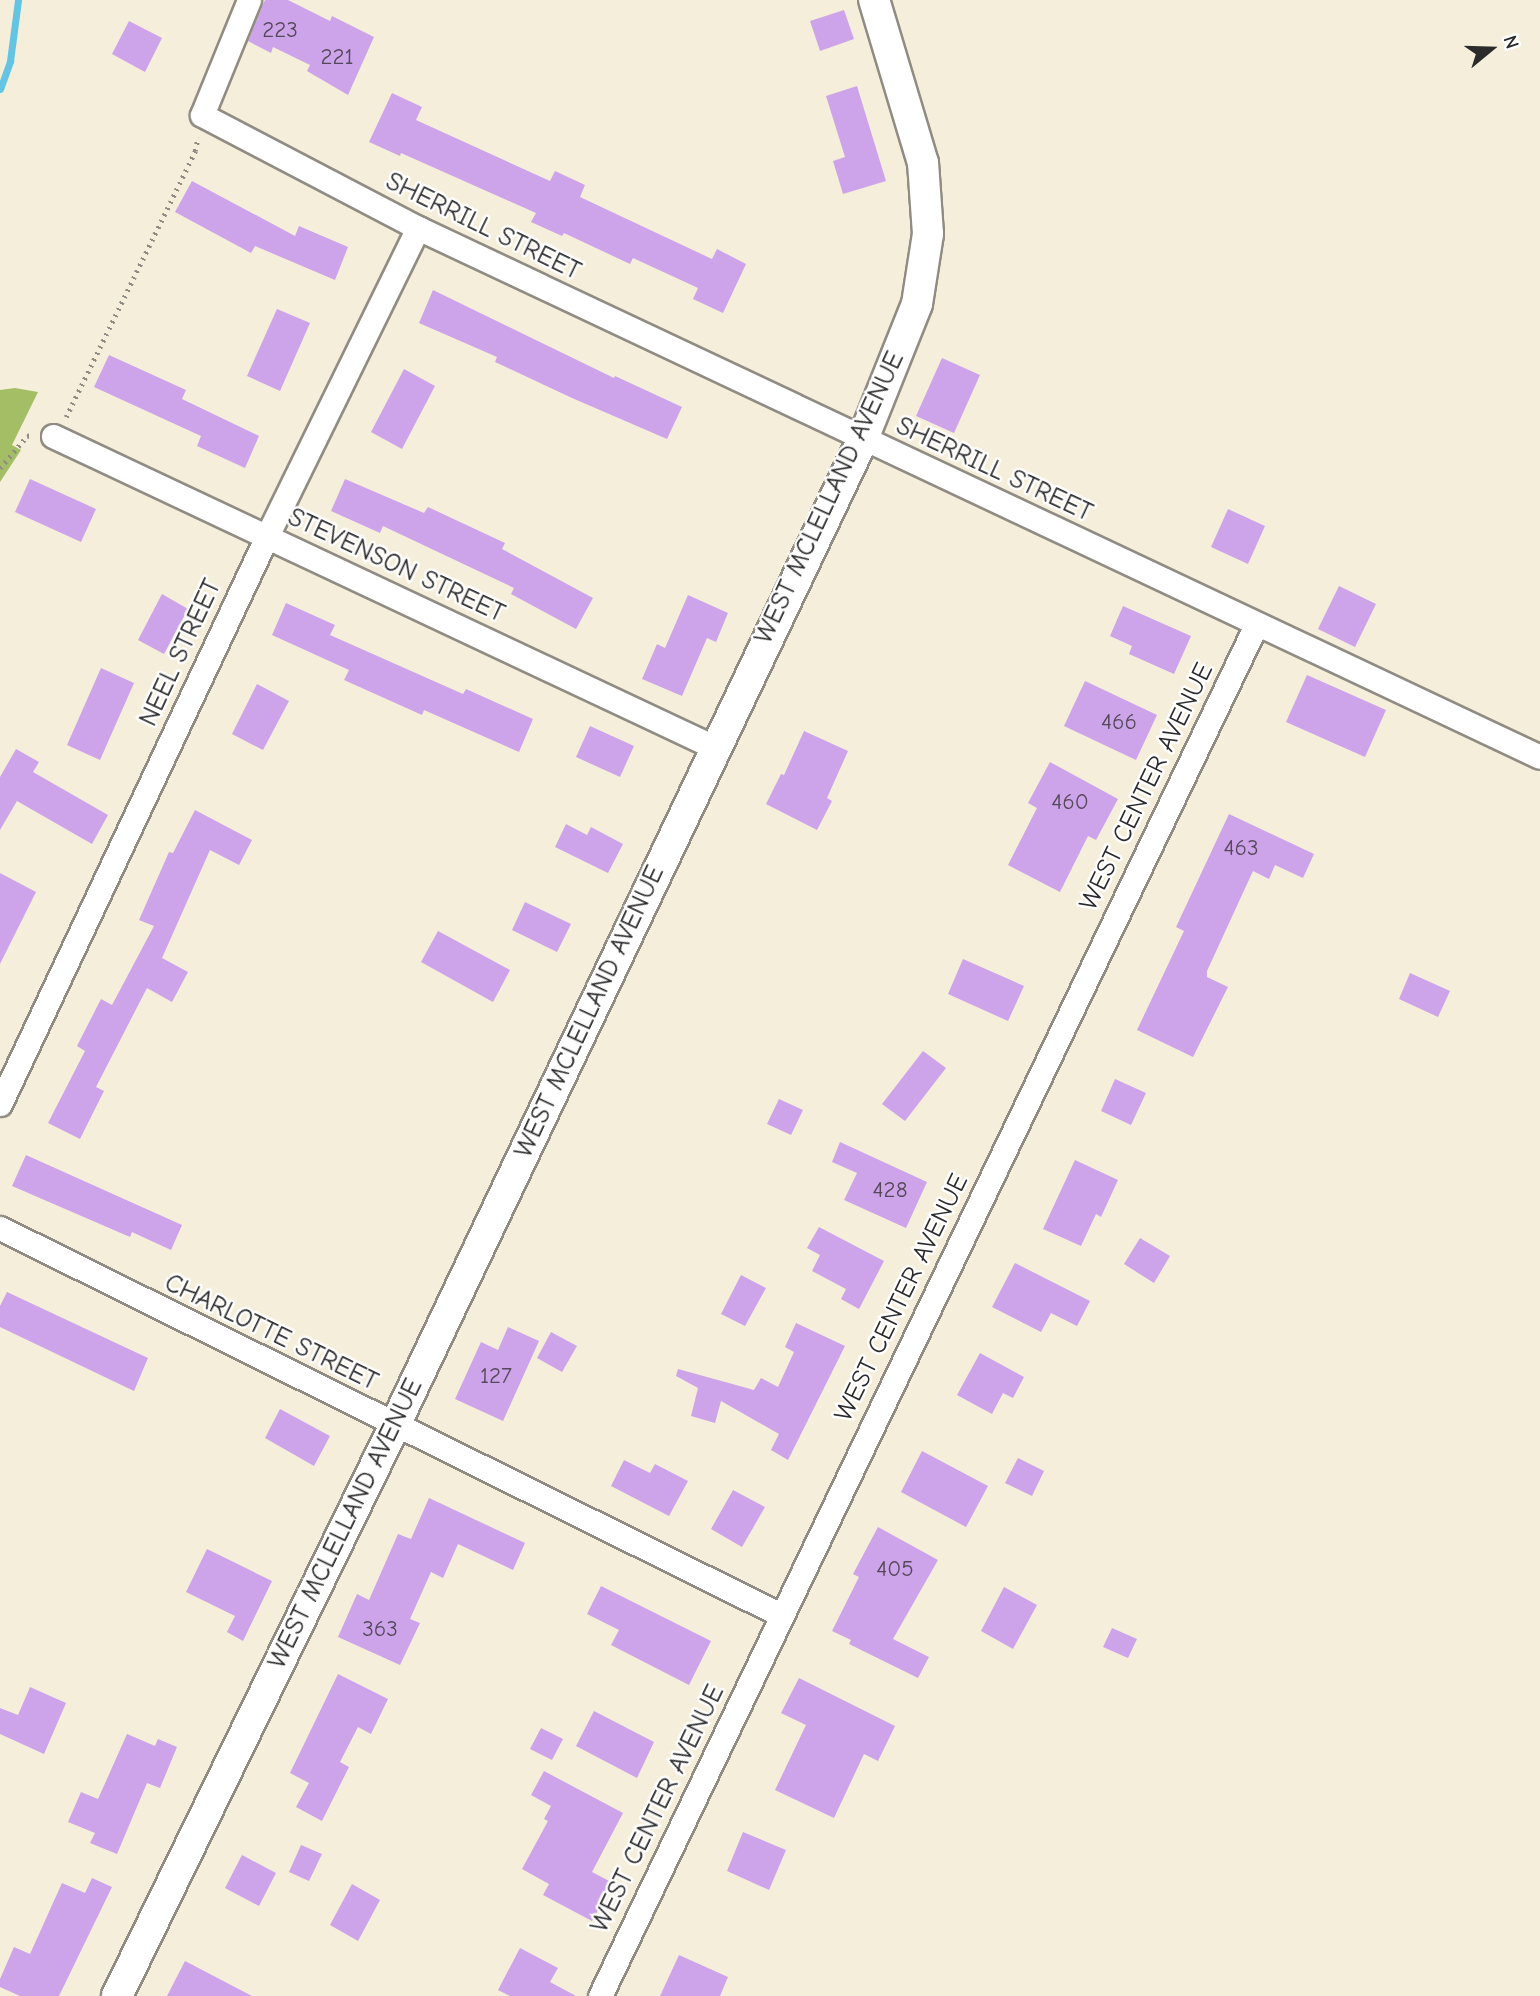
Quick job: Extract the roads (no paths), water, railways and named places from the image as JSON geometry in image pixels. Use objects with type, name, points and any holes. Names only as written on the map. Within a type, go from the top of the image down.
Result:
[{"type":"street","name":"SHERRILL STREET","points":[[249,0],[202,115],[418,228],[1540,757]]},
{"type":"street","name":"WEST MCLELLAND AVENUE","points":[[117,1996],[396,1425],[714,747],[863,439],[917,304],[928,234],[923,163],[874,0]]},
{"type":"street","name":"NEEL STREET","points":[[0,1104],[267,536],[418,228]]},
{"type":"street","name":"STEVENSON STREET","points":[[55,436],[714,747]]},
{"type":"street","name":"WEST CENTER AVENUE","points":[[600,1996],[1256,625]]},
{"type":"street","name":"CHARLOTTE STREET","points":[[0,1228],[781,1615]]},
{"type":"waterway","points":[[0,89],[10,61],[18,0]]}]
